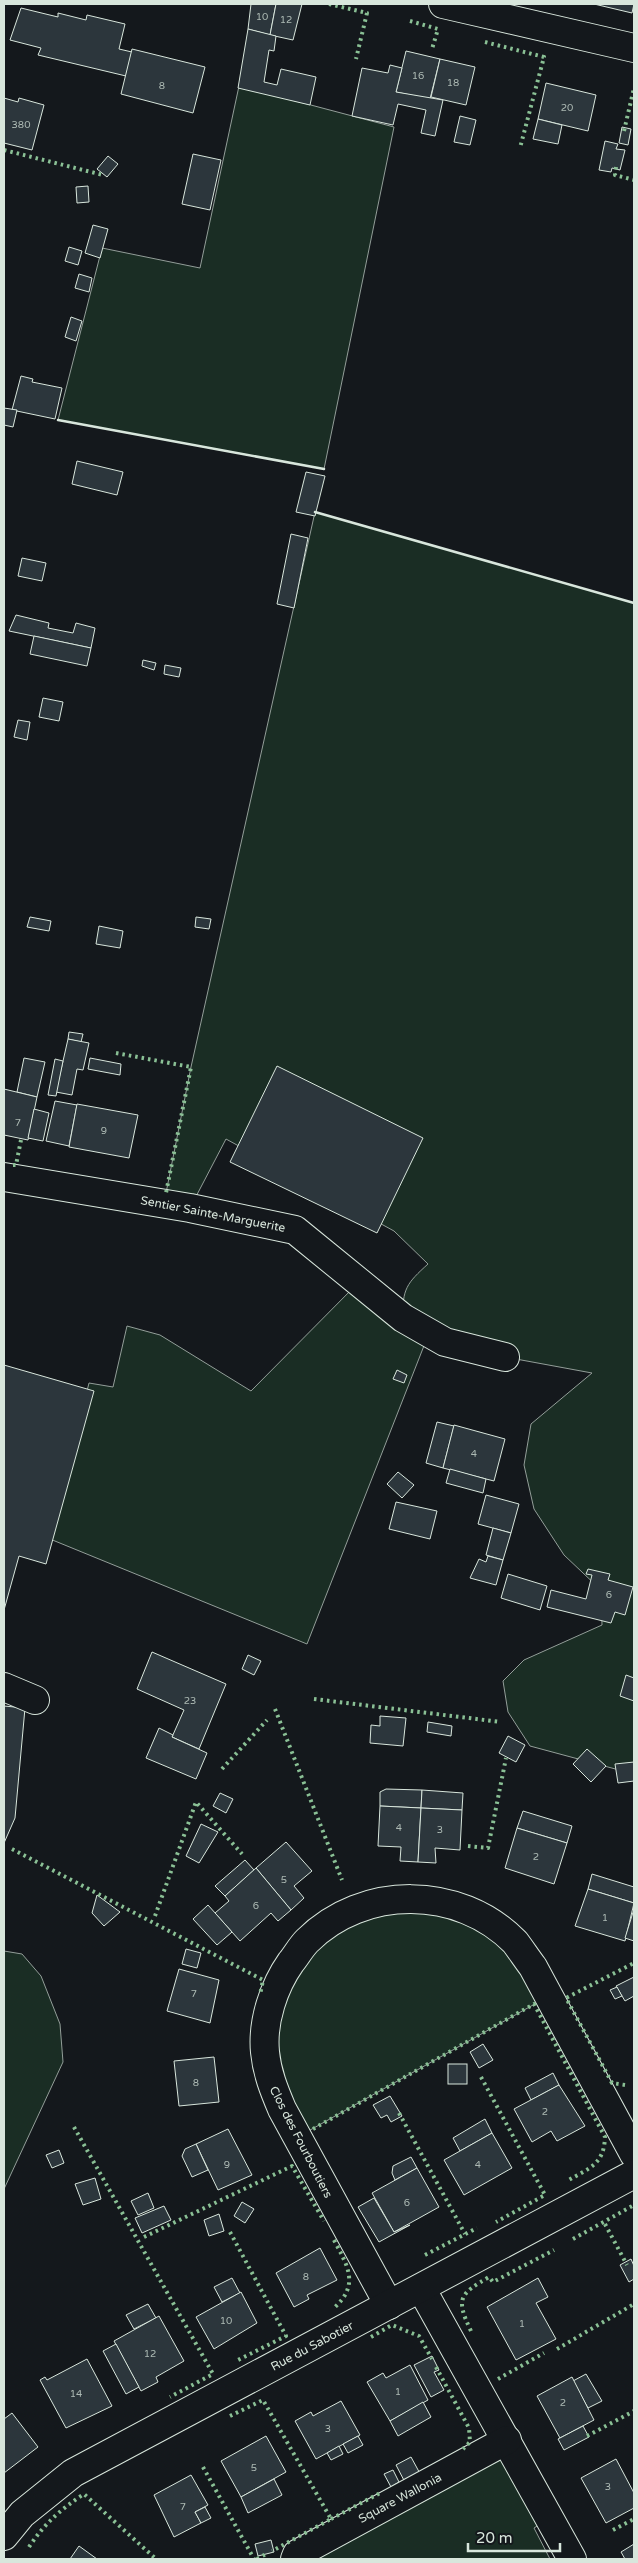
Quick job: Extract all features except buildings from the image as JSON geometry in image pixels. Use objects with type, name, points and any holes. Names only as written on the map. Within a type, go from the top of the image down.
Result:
[{"type":"street","points":[[442,4],[634,48]]},
{"type":"street","name":"Sentier Sainte-Marguerite","points":[[4,1177],[190,1208],[295,1230],[403,1318],[445,1342],[505,1357]]},
{"type":"street","points":[[4,1686],[35,1700]]},
{"type":"street","name":"Clos des Fourboutiers","points":[[389,2305],[282,2109],[270,2081],[265,2049],[270,2006],[282,1975],[306,1941],[333,1920],[365,1905],[405,1898],[436,1900],[467,1910],[494,1925],[515,1943],[533,1967],[634,2154]]},
{"type":"street","name":"Rue du Sabotier","points":[[4,2536],[22,2514],[72,2473],[634,2174]]},
{"type":"street","points":[[422,2288],[572,2559]]},
{"type":"street","name":"Square Wallonia","points":[[295,2559],[297,2554],[507,2440]]},
{"type":"green space","points":[[239,86],[394,127],[324,469],[58,420],[102,248],[200,268]]},
{"type":"green space","points":[[315,512],[634,603],[634,1774],[530,1746],[508,1712],[503,1681],[524,1660],[602,1625],[601,1590],[564,1555],[534,1509],[524,1465],[531,1424],[592,1373],[505,1357],[429,1333],[307,1644],[50,1539],[89,1383],[113,1387],[127,1326],[160,1335],[251,1391],[358,1283],[403,1318],[407,1287],[415,1276],[428,1264],[394,1231],[226,1139],[190,1208],[166,1193],[191,1067]]},
{"type":"green space","points":[[365,1905],[467,1910],[549,1996],[296,2138],[270,2081],[282,1975]]},
{"type":"green space","points":[[4,1951],[22,1954],[41,1976],[60,2024],[63,2062],[4,2189]]},
{"type":"green space","points":[[507,2440],[550,2518],[534,2528],[550,2559],[295,2559]]},
{"type":"hedge","points":[[329,4],[367,13],[356,59]]},
{"type":"hedge","points":[[410,21],[438,29],[432,49]]},
{"type":"hedge","points":[[485,42],[544,57],[520,148]]},
{"type":"hedge","points":[[624,131],[634,88]]},
{"type":"hedge","points":[[4,150],[103,175]]},
{"type":"hedge","points":[[616,167],[615,175],[634,180]]},
{"type":"hedge","points":[[116,1053],[191,1067],[166,1193]]},
{"type":"hedge","points":[[13,1165],[16,1165],[21,1140]]},
{"type":"hedge","points":[[314,1699],[501,1722]]},
{"type":"hedge","points":[[275,1709],[342,1880]]},
{"type":"hedge","points":[[222,1769],[267,1720]]},
{"type":"hedge","points":[[468,1846],[488,1848],[506,1758]]},
{"type":"hedge","points":[[155,1916],[196,1802],[242,1854]]},
{"type":"hedge","points":[[12,1849],[263,1980],[260,1995]]},
{"type":"hedge","points":[[625,2085],[612,2083],[566,1998],[634,1963]]},
{"type":"hedge","points":[[313,2129],[534,2004],[605,2137],[602,2154],[594,2165],[567,2181]]},
{"type":"hedge","points":[[481,2077],[545,2195],[496,2222]]},
{"type":"hedge","points":[[399,2113],[465,2234]]},
{"type":"hedge","points":[[74,2127],[213,2374],[170,2397]]},
{"type":"hedge","points":[[144,2237],[292,2166],[324,2221]]},
{"type":"hedge","points":[[573,2239],[634,2205]]},
{"type":"hedge","points":[[605,2224],[627,2265]]},
{"type":"hedge","points":[[425,2255],[477,2228]]},
{"type":"hedge","points":[[230,2232],[286,2336],[238,2360]]},
{"type":"hedge","points":[[334,2240],[349,2274],[347,2290],[343,2299],[335,2307]]},
{"type":"hedge","points":[[471,2331],[462,2304],[466,2293],[489,2277],[493,2282],[554,2250]]},
{"type":"hedge","points":[[557,2349],[634,2304]]},
{"type":"hedge","points":[[371,2337],[392,2325],[419,2336],[432,2359]]},
{"type":"hedge","points":[[498,2379],[544,2353]]},
{"type":"hedge","points":[[436,2367],[469,2428],[470,2442],[463,2449]]},
{"type":"hedge","points":[[230,2416],[263,2400],[331,2519],[272,2551]]},
{"type":"hedge","points":[[587,2436],[634,2411]]},
{"type":"hedge","points":[[203,2467],[254,2559]]},
{"type":"hedge","points":[[331,2519],[382,2492]]},
{"type":"hedge","points":[[29,2547],[54,2518],[84,2494],[156,2559]]},
{"type":"hedge","points":[[613,2530],[634,2519]]},
{"type":"hedge","points":[[257,2559],[266,2554]]},
{"type":"wall","points":[[58,420],[324,469]]},
{"type":"wall","points":[[315,512],[634,603]]}]
